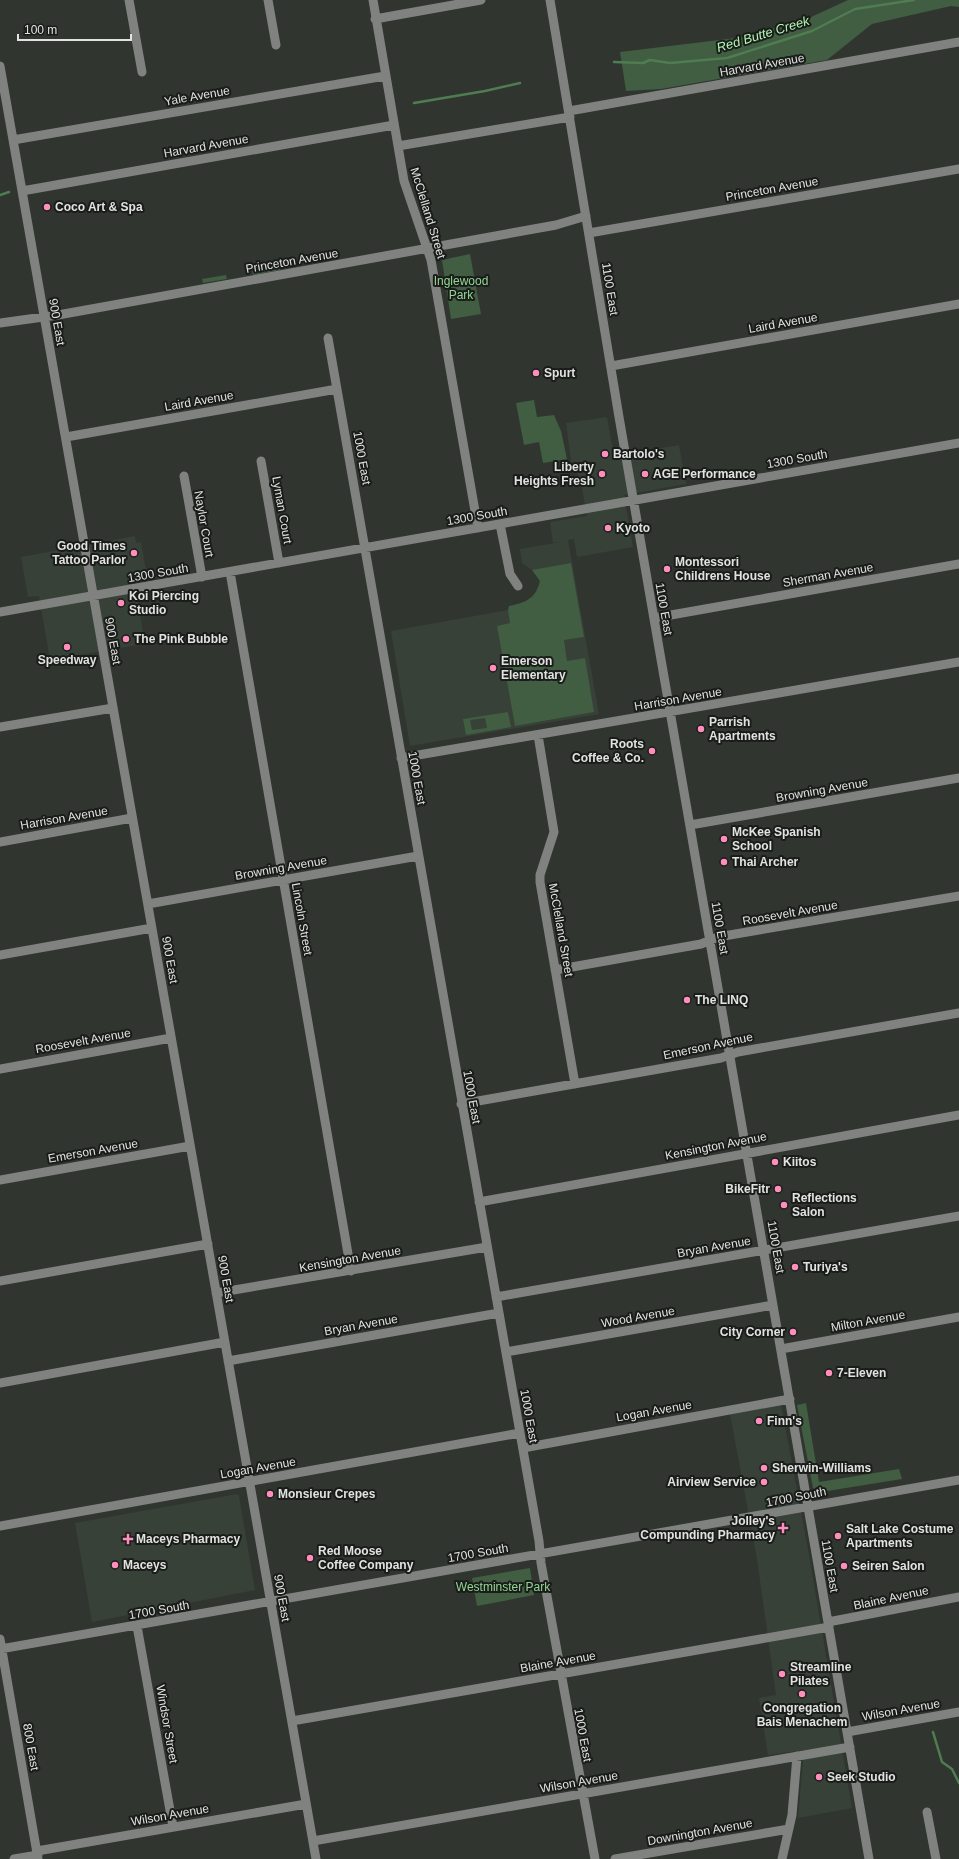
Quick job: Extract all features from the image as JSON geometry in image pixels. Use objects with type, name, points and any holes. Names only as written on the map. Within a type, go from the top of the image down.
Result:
[{"type":"street","points":[[129,0],[142,72]]},
{"type":"street","points":[[268,0],[276,45]]},
{"type":"street","name":"McClelland Street","points":[[373,0],[375,19],[404,181],[427,248],[432,269],[478,528]]},
{"type":"street","points":[[375,19],[481,0]]},
{"type":"street","name":"1100 East","points":[[550,0],[633,500],[869,1859]]},
{"type":"street","name":"Harvard Avenue","points":[[398,146],[959,42]]},
{"type":"street","name":"900 East","points":[[0,66],[3,102],[13,140],[66,437],[313,1841],[313,1858]]},
{"type":"street","name":"Yale Avenue","points":[[13,140],[385,76]]},
{"type":"street","name":"Harvard Avenue","points":[[22,190],[394,125]]},
{"type":"street","name":"Princeton Avenue","points":[[589,234],[959,169]]},
{"type":"street","name":"Princeton Avenue","points":[[0,323],[556,225],[586,216]]},
{"type":"street","name":"Laird Avenue","points":[[611,366],[959,304]]},
{"type":"street","name":"1000 East","points":[[328,338],[478,1202],[523,1448],[560,1674],[594,1859]]},
{"type":"street","name":"Laird Avenue","points":[[66,437],[338,389]]},
{"type":"street","name":"1300 South","points":[[0,612],[959,443]]},
{"type":"street","name":"Lyman Court","points":[[261,461],[279,563]]},
{"type":"street","name":"Naylor Court","points":[[184,476],[202,577]]},
{"type":"street","points":[[500,524],[510,574],[518,586]]},
{"type":"street","name":"Sherman Avenue","points":[[654,618],[959,564]]},
{"type":"street","name":"Lincoln Street","points":[[230,572],[351,1271]]},
{"type":"street","name":"Harrison Avenue","points":[[401,758],[959,662]]},
{"type":"street","points":[[0,728],[113,708]]},
{"type":"street","name":"McClelland Street","points":[[538,735],[554,832],[540,879],[575,1084]]},
{"type":"street","name":"Browning Avenue","points":[[690,825],[959,778]]},
{"type":"street","name":"Harrison Avenue","points":[[0,842],[132,818]]},
{"type":"street","name":"Browning Avenue","points":[[148,904],[418,856]]},
{"type":"street","name":"Roosevelt Avenue","points":[[555,970],[700,944],[718,938],[959,896]]},
{"type":"street","points":[[0,955],[152,928]]},
{"type":"street","name":"Emerson Avenue","points":[[462,1104],[721,1058],[730,1054],[959,1013]]},
{"type":"street","name":"Roosevelt Avenue","points":[[0,1068],[171,1038]]},
{"type":"street","name":"Kensington Avenue","points":[[478,1202],[959,1115]]},
{"type":"street","name":"Emerson Avenue","points":[[0,1180],[190,1146]]},
{"type":"street","name":"Bryan Avenue","points":[[496,1297],[959,1216]]},
{"type":"street","points":[[0,1282],[208,1244]]},
{"type":"street","name":"Kensington Avenue","points":[[216,1293],[351,1271],[487,1246]]},
{"type":"street","name":"Wood Avenue","points":[[506,1352],[773,1305]]},
{"type":"street","name":"Bryan Avenue","points":[[228,1361],[499,1313]]},
{"type":"street","name":"Milton Avenue","points":[[781,1349],[959,1317]]},
{"type":"street","points":[[0,1383],[225,1342]]},
{"type":"street","name":"Logan Avenue","points":[[523,1448],[790,1399]]},
{"type":"street","name":"Logan Avenue","points":[[0,1526],[520,1434]]},
{"type":"street","name":"1700 South","points":[[1,1649],[959,1480]]},
{"type":"street","name":"Blaine Avenue","points":[[292,1721],[828,1625],[959,1597]]},
{"type":"street","name":"Windsor Street","points":[[137,1626],[173,1827]]},
{"type":"street","name":"800 East","points":[[0,1639],[38,1855]]},
{"type":"street","name":"Wilson Avenue","points":[[847,1732],[959,1712]]},
{"type":"street","name":"Wilson Avenue","points":[[313,1841],[850,1747]]},
{"type":"street","points":[[782,1859],[794,1804],[797,1756]]},
{"type":"street","name":"Wilson Avenue","points":[[14,1859],[173,1827],[306,1804]]},
{"type":"street","points":[[927,1812],[936,1859]]},
{"type":"street","name":"Downington Avenue","points":[[615,1859],[789,1830]]},
{"type":"shaded area","name":"Emerson Elementary","points":[[607,417],[614,456],[679,445],[686,484],[624,495],[633,547],[577,557],[574,539],[568,540],[599,714],[410,746],[391,631],[508,610],[509,606],[530,600],[538,591],[540,581],[532,570],[522,563],[520,549],[561,542],[553,543],[550,522],[587,516],[580,478],[578,478],[577,469],[572,469],[566,423]]},
{"type":"shaded area","points":[[135,536],[136,543],[141,542],[147,576],[134,579],[145,644],[50,660],[39,596],[28,597],[21,557]]},
{"type":"shaded area","points":[[781,1404],[808,1549],[852,1808],[798,1818],[804,1750],[768,1755],[759,1698],[776,1695],[757,1559],[730,1414]]},
{"type":"shaded area","points":[[237,1494],[239,1496],[255,1590],[92,1622],[75,1523]]},
{"type":"green space","points":[[848,0],[959,0],[959,7],[951,6],[872,24],[827,60],[661,89],[626,91],[620,52],[744,37],[809,18]]},
{"type":"green space","name":"Inglewood Park","points":[[470,254],[481,314],[451,319],[442,260]]},
{"type":"green space","points":[[279,265],[280,270],[253,275],[252,270]]},
{"type":"green space","points":[[226,275],[227,279],[203,283],[202,279]]},
{"type":"green space","points":[[534,400],[537,417],[554,415],[561,431],[567,459],[543,463],[539,442],[524,445],[516,403]]},
{"type":"green space","points":[[571,563],[584,637],[564,640],[567,661],[585,658],[594,712],[515,726],[497,626],[510,623],[508,610],[509,606],[529,599],[536,592],[540,581],[532,570]]},
{"type":"green space","points":[[508,712],[511,727],[466,735],[463,719]],"holes":[[[485,718],[487,728],[472,730],[470,720]]]},
{"type":"green space","points":[[806,1403],[819,1482],[899,1469],[902,1479],[821,1492],[813,1488],[797,1405]]},
{"type":"green space","name":"Westminster Park","points":[[530,1568],[534,1595],[477,1606],[472,1578]]},
{"type":"waterway","name":"Red Butte Creek","points":[[614,62],[643,63],[650,60],[670,63],[727,58],[812,31],[855,9],[914,0]]},
{"type":"waterway","name":"Red Butte Creek","points":[[414,103],[485,91],[520,83]]},
{"type":"waterway","name":"Red Butte Creek","points":[[0,195],[9,192]]},
{"type":"waterway","points":[[933,1732],[942,1762],[952,1769],[959,1783]]},
{"type":"place","name":"Coco Art & Spa","points":[[47,207]]},
{"type":"place","name":"Spurt","points":[[536,373]]},
{"type":"place","name":"Bartolo's","points":[[605,454]]},
{"type":"place","name":"Liberty Heights Fresh","points":[[602,474]]},
{"type":"place","name":"AGE Performance","points":[[645,474]]},
{"type":"place","name":"Kyoto","points":[[608,528]]},
{"type":"place","name":"Good Times Tattoo Parlor","points":[[134,553]]},
{"type":"place","name":"Montessori Childrens House","points":[[667,569]]},
{"type":"place","name":"Koi Piercing Studio","points":[[121,603]]},
{"type":"place","name":"The Pink Bubble","points":[[126,639]]},
{"type":"place","name":"Speedway","points":[[67,647]]},
{"type":"place","name":"Emerson Elementary","points":[[493,668]]},
{"type":"place","name":"Parrish Apartments","points":[[701,729]]},
{"type":"place","name":"Roots Coffee & Co.","points":[[652,751]]},
{"type":"place","name":"McKee Spanish School","points":[[724,839]]},
{"type":"place","name":"Thai Archer","points":[[724,862]]},
{"type":"place","name":"The LINQ","points":[[687,1000]]},
{"type":"place","name":"Kiitos","points":[[775,1162]]},
{"type":"place","name":"BikeFitr","points":[[778,1189]]},
{"type":"place","name":"Reflections Salon","points":[[784,1205]]},
{"type":"place","name":"Turiya's","points":[[795,1267]]},
{"type":"place","name":"City Corner","points":[[793,1332]]},
{"type":"place","name":"7-Eleven","points":[[829,1373]]},
{"type":"place","name":"Finn's","points":[[759,1421]]},
{"type":"place","name":"Sherwin-Williams","points":[[764,1468]]},
{"type":"place","name":"Airview Service","points":[[764,1482]]},
{"type":"place","name":"Monsieur Crepes","points":[[270,1494]]},
{"type":"place","name":"Jolley's Compunding Pharmacy","points":[[783,1528]]},
{"type":"place","name":"Salt Lake Costume Apartments","points":[[838,1536]]},
{"type":"place","name":"Maceys Pharmacy","points":[[128,1539]]},
{"type":"place","name":"Red Moose Coffee Company","points":[[310,1558]]},
{"type":"place","name":"Maceys","points":[[115,1565]]},
{"type":"place","name":"Seiren Salon","points":[[844,1566]]},
{"type":"place","name":"Streamline Pilates","points":[[782,1674]]},
{"type":"place","name":"Congregation Bais Menachem","points":[[802,1694]]},
{"type":"place","name":"Seek Studio","points":[[819,1777]]}]
